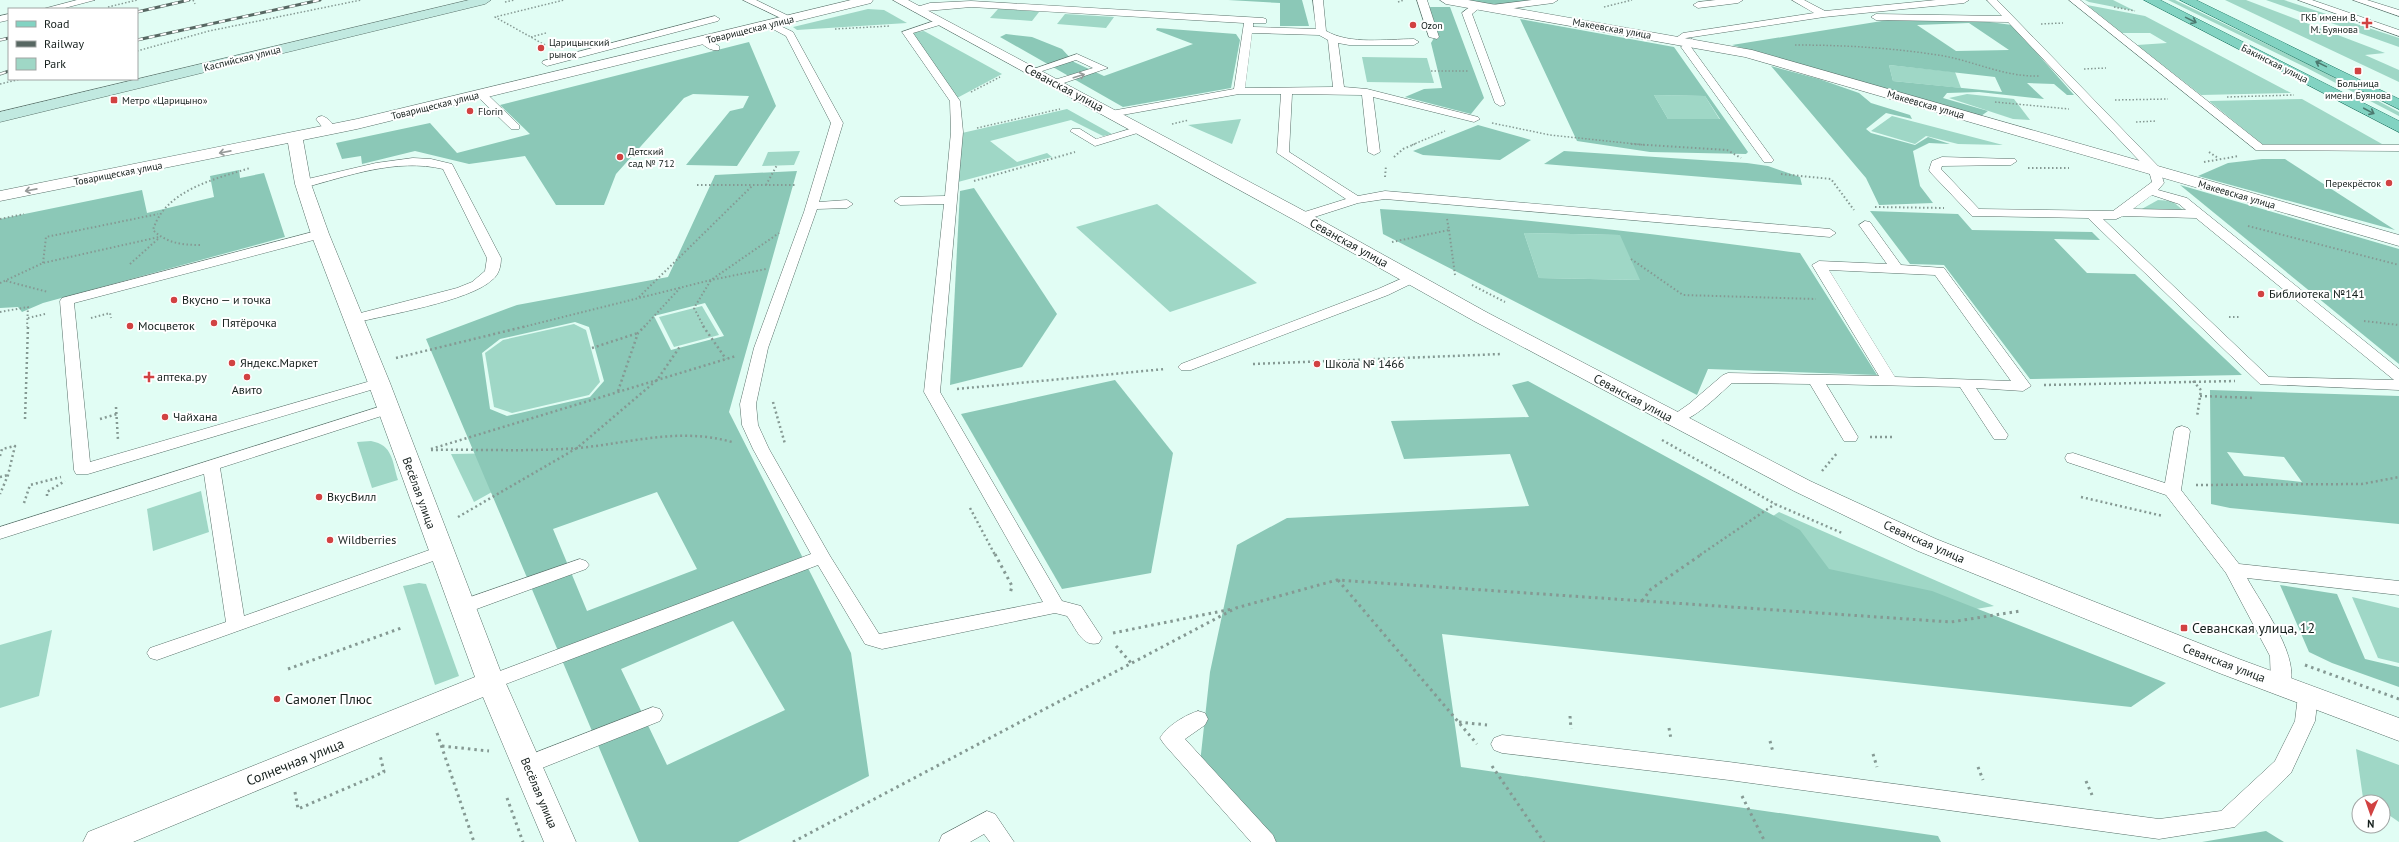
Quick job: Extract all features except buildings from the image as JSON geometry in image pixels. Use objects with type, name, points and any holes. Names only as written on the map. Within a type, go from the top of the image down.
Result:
[{"type":"main road","name":"Каспийская улица","points":[[0,117],[485,0]]},
{"type":"main road","name":"Бакинская улица","points":[[2150,0],[2396,124]]},
{"type":"main road","name":"Бакинская улица","points":[[2186,0],[2399,105]]},
{"type":"street","name":"Товарищеская улица","points":[[0,196],[295,138],[326,125],[481,94],[867,0]]},
{"type":"street","name":"Севанская улица","points":[[899,0],[1033,71],[1674,420],[1802,486],[1927,545],[2281,686],[2399,730]]},
{"type":"street","name":"Макеевская улица","points":[[1446,0],[1747,53],[2399,241]]},
{"type":"street","name":"Весёлая улица","points":[[295,138],[303,184],[320,234],[379,383],[440,552],[527,765],[555,840]]},
{"type":"street","name":"Солнечная улица","points":[[99,842],[139,834],[492,682]]},
{"type":"lane","points":[[53,8],[90,0]]},
{"type":"lane","points":[[752,2],[769,0]]},
{"type":"lane","points":[[1318,0],[1321,32]]},
{"type":"lane","points":[[1422,0],[1434,37]]},
{"type":"lane","points":[[1500,102],[1467,13],[1485,6],[1553,0]]},
{"type":"lane","points":[[1698,4],[1738,0]]},
{"type":"lane","points":[[1797,0],[1824,14]]},
{"type":"lane","points":[[1768,160],[1686,47],[1683,36],[1824,14],[1935,1],[1964,0]]},
{"type":"lane","points":[[1992,0],[2156,170],[2158,183],[2150,191],[2116,215],[1976,213],[1935,170],[1936,164],[1942,161],[2011,161]]},
{"type":"lane","points":[[2074,0],[2260,148],[2399,148]]},
{"type":"lane","points":[[2303,0],[2399,33]]},
{"type":"lane","points":[[2358,0],[2399,14]]},
{"type":"lane","points":[[752,2],[790,19]]},
{"type":"lane","points":[[916,9],[930,6],[971,4],[1321,32],[1333,39],[1349,42],[1414,42]]},
{"type":"lane","points":[[1874,17],[2011,19]]},
{"type":"lane","points":[[563,74],[545,62],[566,58],[715,19]]},
{"type":"lane","points":[[1248,25],[1264,21]]},
{"type":"lane","points":[[940,22],[907,32],[955,101],[957,132],[949,200],[932,392],[1055,606]]},
{"type":"lane","points":[[770,24],[790,34],[837,123],[810,209],[761,348],[748,404],[750,425],[761,449],[822,557],[872,639],[882,642],[1055,606],[1074,610],[1099,637]]},
{"type":"lane","points":[[1239,90],[1248,25]]},
{"type":"lane","points":[[1333,39],[1339,90]]},
{"type":"lane","points":[[703,40],[715,48]]},
{"type":"lane","points":[[1033,71],[1077,57],[1104,68],[1055,83]]},
{"type":"lane","points":[[1111,114],[1239,90],[1339,90],[1367,92],[1404,104],[1474,119]]},
{"type":"lane","points":[[1287,90],[1283,153],[1356,200]]},
{"type":"lane","points":[[1367,92],[1374,152]]},
{"type":"lane","points":[[481,94],[515,127]]},
{"type":"lane","points":[[1076,131],[1095,143],[1140,129]]},
{"type":"lane","points":[[303,184],[397,163],[421,162],[448,167],[494,258],[494,268],[489,277],[466,290],[354,319]]},
{"type":"lane","points":[[2150,191],[2183,201],[2399,377]]},
{"type":"lane","points":[[1302,217],[1356,200],[1384,195],[1830,233]]},
{"type":"lane","points":[[900,202],[949,200]]},
{"type":"lane","points":[[810,209],[847,204]]},
{"type":"lane","points":[[2121,212],[2200,214]]},
{"type":"lane","points":[[2092,215],[2265,381],[2399,385]]},
{"type":"lane","points":[[1865,225],[1897,269]]},
{"type":"lane","points":[[320,234],[66,301],[79,472],[379,383]]},
{"type":"lane","points":[[1890,380],[1819,265],[1938,271],[2023,386]]},
{"type":"lane","points":[[1186,366],[1383,292],[1412,278]]},
{"type":"lane","points":[[1674,420],[1695,407],[1728,378],[1890,380],[2023,386]]},
{"type":"lane","points":[[1815,379],[1850,437]]},
{"type":"lane","points":[[1965,383],[2000,435]]},
{"type":"lane","points":[[0,533],[388,409]]},
{"type":"lane","points":[[2172,491],[2182,431]]},
{"type":"lane","points":[[2073,458],[2172,491],[2233,570],[2280,656],[2281,686]]},
{"type":"lane","points":[[211,465],[236,626]]},
{"type":"lane","points":[[157,653],[440,552]]},
{"type":"lane","points":[[492,682],[822,557]]},
{"type":"lane","points":[[463,607],[580,565]]},
{"type":"lane","points":[[2233,570],[2399,588]]},
{"type":"lane","points":[[1495,752],[1729,771],[2159,830],[2227,820],[2283,767],[2305,721],[2308,696]]},
{"type":"lane","points":[[527,765],[653,715]]},
{"type":"lane","points":[[1198,719],[1171,738],[1265,842]]},
{"type":"lane","points":[[950,842],[987,821],[1003,842]]},
{"type":"path","points":[[105,7],[136,0]]},
{"type":"path","points":[[193,0],[195,4]]},
{"type":"path","points":[[138,51],[209,31],[361,0]]},
{"type":"path","points":[[564,0],[495,17],[566,58]]},
{"type":"path","points":[[1620,3],[1632,0]]},
{"type":"path","points":[[832,29],[893,26]]},
{"type":"path","points":[[531,37],[546,34]]},
{"type":"path","points":[[1789,45],[1823,44],[1944,56],[2007,72],[2034,76],[2063,73]]},
{"type":"path","points":[[1431,71],[1489,71]]},
{"type":"path","points":[[955,101],[1006,74]]},
{"type":"path","points":[[0,84],[17,80]]},
{"type":"path","points":[[1987,101],[2100,111]]},
{"type":"path","points":[[957,132],[1061,109]]},
{"type":"path","points":[[1392,159],[1404,149],[1474,119],[1513,129],[1596,141],[1727,150],[1745,159]]},
{"type":"path","points":[[986,178],[1066,155],[1095,143]]},
{"type":"path","points":[[2209,152],[2218,158]]},
{"type":"path","points":[[2200,164],[2218,158],[2246,155]]},
{"type":"path","points":[[1384,195],[1386,164]]},
{"type":"path","points":[[204,244],[168,242],[159,237],[153,230],[153,223],[158,214],[182,195],[199,186],[257,166]]},
{"type":"path","points":[[766,185],[777,166]]},
{"type":"path","points":[[2022,168],[2071,168]]},
{"type":"path","points":[[1777,173],[1791,176],[1831,179],[1847,200]]},
{"type":"path","points":[[638,298],[753,185]]},
{"type":"path","points":[[697,186],[818,185]]},
{"type":"path","points":[[1445,201],[1455,275]]},
{"type":"path","points":[[1852,207],[1860,207]]},
{"type":"path","points":[[1868,207],[1971,208]]},
{"type":"path","points":[[726,359],[709,337],[694,308],[711,280],[810,209]]},
{"type":"path","points":[[43,263],[46,237],[158,214]]},
{"type":"path","points":[[2245,226],[2399,264]]},
{"type":"path","points":[[1397,245],[1391,242],[1449,230]]},
{"type":"path","points":[[0,282],[7,281],[43,263],[159,237]]},
{"type":"path","points":[[115,288],[117,275],[159,237]]},
{"type":"path","points":[[1631,259],[1683,295],[1840,300]]},
{"type":"path","points":[[394,359],[711,280],[791,264]]},
{"type":"path","points":[[1450,272],[1462,279]]},
{"type":"path","points":[[7,281],[75,299]]},
{"type":"path","points":[[1469,283],[1510,305]]},
{"type":"path","points":[[618,392],[638,333],[680,288]]},
{"type":"path","points":[[0,312],[28,307],[25,419]]},
{"type":"path","points":[[90,319],[110,314],[111,318]]},
{"type":"path","points":[[592,348],[638,333]]},
{"type":"path","points":[[456,518],[577,448],[657,380],[681,345]]},
{"type":"path","points":[[761,348],[426,450],[577,448],[680,434],[714,437],[761,449]]},
{"type":"path","points":[[1249,364],[1499,355]]},
{"type":"path","points":[[932,392],[1186,366]]},
{"type":"path","points":[[2023,386],[2204,381]]},
{"type":"path","points":[[771,396],[786,445]]},
{"type":"path","points":[[116,407],[118,445]]},
{"type":"path","points":[[96,420],[117,414]]},
{"type":"path","points":[[0,456],[2,449],[15,446],[8,475],[0,494]]},
{"type":"path","points":[[46,498],[47,492],[79,472]]},
{"type":"path","points":[[18,505],[25,503],[30,485],[79,472]]},
{"type":"path","points":[[1821,473],[1828,477]]},
{"type":"path","points":[[0,477],[8,475]]},
{"type":"path","points":[[2194,485],[2362,484],[2399,477]]},
{"type":"path","points":[[2081,497],[2197,524]]},
{"type":"path","points":[[968,503],[1012,586],[1011,593],[1004,598]]},
{"type":"path","points":[[1642,602],[1651,589],[1775,504]]},
{"type":"path","points":[[1337,580],[1479,747]]},
{"type":"path","points":[[1099,637],[1236,608],[1337,580],[1951,622],[2020,610]]},
{"type":"path","points":[[793,842],[1236,608]]},
{"type":"path","points":[[288,669],[404,627]]},
{"type":"path","points":[[1099,637],[1132,664]]},
{"type":"path","points":[[2280,656],[2399,699]]},
{"type":"path","points":[[429,733],[436,730],[474,842]]},
{"type":"path","points":[[442,746],[490,751],[493,758]]},
{"type":"path","points":[[288,792],[294,789],[298,809],[384,772],[380,754],[387,751]]},
{"type":"path","points":[[1495,752],[1544,842]]},
{"type":"path","points":[[1729,771],[1765,842]]},
{"type":"path","points":[[505,793],[523,842]]},
{"type":"green space","points":[[1228,0],[1302,0],[1309,26],[1280,26],[1280,3]]},
{"type":"green space","points":[[1468,0],[1537,0],[1491,5]]},
{"type":"green space","points":[[2085,0],[2113,0],[2135,11],[2089,2]]},
{"type":"green space","points":[[2168,0],[2175,0],[2314,67],[2399,112],[2399,116],[2307,68]]},
{"type":"green space","points":[[2225,0],[2246,0],[2385,53],[2365,55],[2399,70],[2399,82]]},
{"type":"green space","points":[[2266,0],[2284,0],[2399,38],[2399,47]]},
{"type":"green space","points":[[2087,5],[2145,16],[2291,93],[2201,95],[2137,45],[2167,43],[2150,33],[2122,33]]},
{"type":"green space","points":[[1427,7],[1450,7],[1484,98],[1471,114],[1405,97],[1424,89],[1442,88],[1431,43],[1437,33]]},
{"type":"green space","points":[[868,9],[884,10],[907,23],[797,30],[793,27]]},
{"type":"green space","points":[[998,9],[1039,12],[1032,21],[990,18]]},
{"type":"green space","points":[[1065,14],[1114,17],[1106,28],[1057,24]]},
{"type":"green space","points":[[1520,19],[1674,47],[1748,152],[1746,154],[1650,152],[1577,141]],"holes":[[[1654,95],[1705,96],[1720,119],[1668,119]]]},
{"type":"green space","points":[[1888,20],[1982,21],[2012,25],[2074,95],[2067,95],[2054,84],[2027,83],[2044,99],[1979,92],[1947,93],[1943,98],[1988,111],[1981,116],[1732,45]],"holes":[[[1969,23],[2009,50],[1956,51],[1917,25]],[[1889,65],[1995,77],[2002,92],[1893,81]]]},
{"type":"green space","points":[[1157,28],[1236,34],[1240,40],[1231,88],[1123,107],[1000,37],[1006,34],[1032,37],[1062,49],[1074,62],[1104,76],[1193,44],[1156,30]]},
{"type":"green space","points":[[924,31],[1002,74],[957,98],[909,33]]},
{"type":"green space","points":[[749,42],[776,106],[737,166],[686,165],[730,111],[743,108],[749,96],[693,94],[684,98],[616,174],[604,205],[556,205],[525,156],[469,164],[415,151],[362,164],[361,156],[342,159],[336,143],[430,123],[457,153],[530,134],[500,105]]},
{"type":"green space","points":[[1362,57],[1427,58],[1434,83],[1367,82]]},
{"type":"green space","points":[[1889,65],[1955,72],[1961,88],[1893,81]]},
{"type":"green space","points":[[1771,66],[1819,79],[1859,93],[1871,103],[1910,115],[1912,119],[1886,113],[1866,129],[1871,133],[1915,145],[1928,137],[1950,144],[1929,143],[1913,151],[1920,186],[1933,203],[1879,205],[1866,178]]},
{"type":"green space","points":[[1967,94],[2014,99],[2030,120],[2013,119],[1949,98]]},
{"type":"green space","points":[[1654,95],[1705,96],[1720,120],[1668,119]]},
{"type":"green space","points":[[2302,99],[2382,144],[2262,144],[2209,101]]},
{"type":"green space","points":[[1067,109],[1112,134],[1103,136],[1071,120],[990,141],[1017,162],[1047,153],[1052,157],[958,182],[962,133]]},
{"type":"green space","points":[[1892,116],[2003,145],[1958,144],[1926,136],[1915,144],[1871,131]]},
{"type":"green space","points":[[1241,119],[1232,144],[1188,125]]},
{"type":"green space","points":[[1478,125],[1531,140],[1500,160],[1423,155],[1413,151]]},
{"type":"green space","points":[[800,151],[794,165],[762,166],[768,152]]},
{"type":"green space","points":[[1564,151],[1747,163],[1768,166],[1800,177],[1802,185],[1544,164]]},
{"type":"green space","points":[[2262,159],[2285,159],[2395,230],[2198,176],[2228,163]]},
{"type":"green space","points":[[239,170],[240,178],[264,173],[285,237],[43,303],[22,312],[18,307],[0,308],[0,219],[142,190],[147,213],[214,197],[210,176]]},
{"type":"green space","points":[[797,171],[729,412],[851,653],[869,776],[738,842],[639,842],[426,339],[517,305],[668,277],[715,175]],"holes":[[[705,303],[724,336],[671,350],[654,316]],[[575,322],[589,327],[604,381],[590,397],[507,416],[490,409],[482,353],[500,339]],[[657,492],[697,569],[587,611],[553,529]],[[733,621],[785,710],[667,765],[621,669]]]},
{"type":"green space","points":[[2180,185],[2399,249],[2399,364]]},
{"type":"green space","points":[[974,188],[1057,314],[1022,367],[950,385],[960,191]]},
{"type":"green space","points":[[2158,200],[2172,201],[2184,211],[2140,210]]},
{"type":"green space","points":[[1157,204],[1257,283],[1170,312],[1076,227]]},
{"type":"green space","points":[[1380,209],[1433,212],[1643,233],[1800,253],[1877,375],[1708,369],[1697,395],[1383,234]],"holes":[[[1524,233],[1620,235],[1640,280],[1539,278]]]},
{"type":"green space","points":[[1870,211],[1958,214],[1972,230],[2092,232],[2100,240],[2054,239],[2087,273],[2135,274],[2242,375],[2030,379],[1944,265],[1910,264]]},
{"type":"green space","points":[[1524,233],[1621,235],[1641,280],[1539,278]]},
{"type":"green space","points":[[702,306],[719,335],[674,347],[659,317]]},
{"type":"green space","points":[[574,324],[586,330],[600,382],[589,395],[512,413],[494,407],[485,353],[503,340]]},
{"type":"green space","points":[[1115,380],[1173,453],[1151,573],[1062,589],[961,414]]},
{"type":"green space","points":[[1528,381],[1800,530],[1829,569],[1932,591],[2166,683],[2131,707],[1442,634],[1461,767],[1938,836],[1941,842],[1274,842],[1200,763],[1210,672],[1237,545],[1287,518],[1529,506],[1510,454],[1404,459],[1391,421],[1529,417],[1512,385]]},
{"type":"green space","points":[[2210,390],[2399,396],[2399,524],[2230,508],[2211,504]],"holes":[[[2227,452],[2284,457],[2302,482],[2244,476]]]},
{"type":"green space","points":[[371,441],[384,446],[388,450],[393,460],[398,480],[372,488],[357,442]]},
{"type":"green space","points":[[564,452],[474,502],[451,454]]},
{"type":"green space","points":[[201,491],[209,532],[153,551],[147,509]]},
{"type":"green space","points":[[1779,512],[1994,606],[1946,614],[1664,589]]},
{"type":"green space","points":[[419,583],[426,584],[459,676],[435,685],[403,586]]},
{"type":"green space","points":[[2280,585],[2337,594],[2365,659],[2399,667],[2399,687],[2332,663],[2309,652]]},
{"type":"green space","points":[[2352,597],[2399,608],[2399,663],[2378,658]]},
{"type":"green space","points":[[52,630],[39,696],[0,708],[0,645]]},
{"type":"green space","points":[[2356,749],[2399,765],[2399,822],[2391,816],[2391,794],[2362,794]]},
{"type":"green space","points":[[2266,831],[2284,842],[2202,842]]},
{"type":"railway","points":[[138,12],[189,0]]},
{"type":"railway","points":[[138,40],[320,0]]},
{"type":"railway","points":[[0,40],[8,38]]},
{"type":"railway","points":[[0,74],[8,71]]},
{"type":"place","name":"ГКБ имени В. М. Буянова","points":[[2367,23]]},
{"type":"place","name":"Ozon","points":[[1413,25]]},
{"type":"place","name":"Царицынский рынок","points":[[541,48]]},
{"type":"place","name":"Больница имени Буянова","points":[[2358,71]]},
{"type":"place","name":"Метро «Царицыно»","points":[[114,100]]},
{"type":"place","name":"Florin","points":[[470,111]]},
{"type":"place","name":"Детский сад № 712","points":[[620,157]]},
{"type":"place","name":"Перекрёсток","points":[[2389,183]]},
{"type":"place","name":"Библиотека №141","points":[[2261,294]]},
{"type":"place","name":"Вкусно — и точка","points":[[174,300]]},
{"type":"place","name":"Пятёрочка","points":[[214,323]]},
{"type":"place","name":"Мосцветок","points":[[130,326]]},
{"type":"place","name":"Яндекс.Маркет","points":[[232,363]]},
{"type":"place","name":"Школа № 1466","points":[[1317,364]]},
{"type":"place","name":"аптека.ру","points":[[149,377]]},
{"type":"place","name":"Авито","points":[[247,377]]},
{"type":"place","name":"Чайхана","points":[[165,417]]},
{"type":"place","name":"ВкусВилл","points":[[319,497]]},
{"type":"place","name":"Wildberries","points":[[330,540]]},
{"type":"place","name":"Севанская улица, 12","points":[[2184,628]]},
{"type":"place","name":"Самолет Плюс","points":[[277,699]]}]
